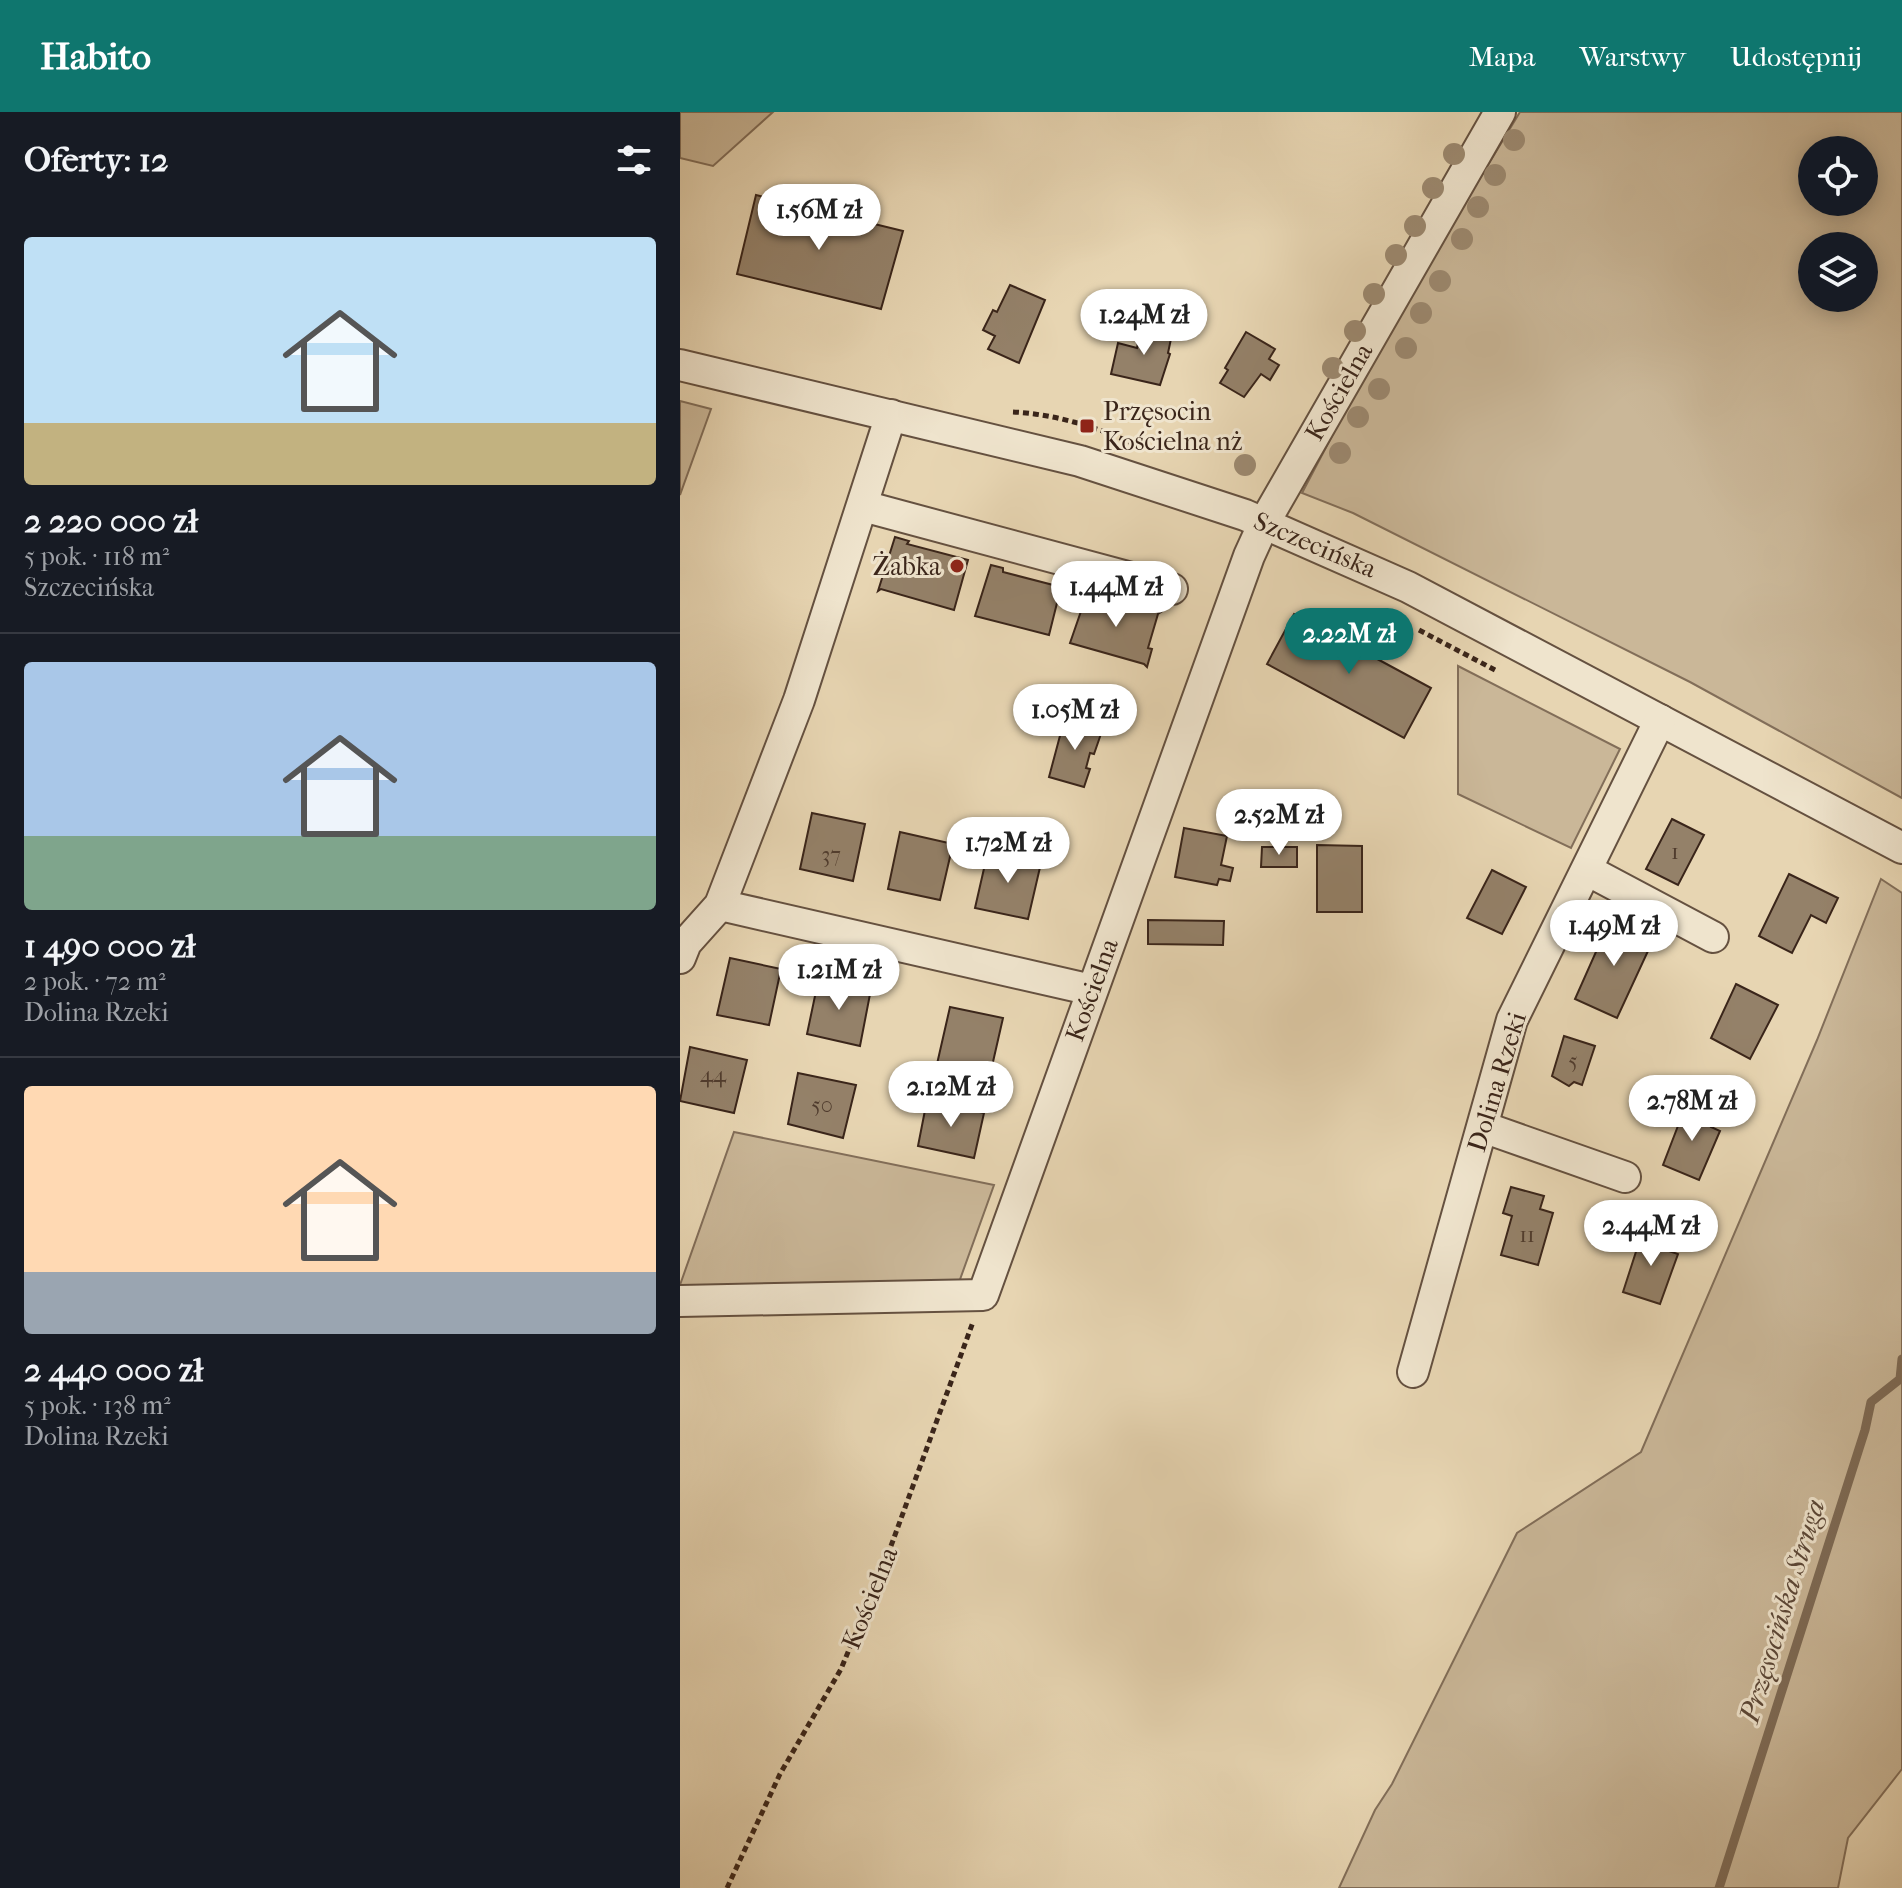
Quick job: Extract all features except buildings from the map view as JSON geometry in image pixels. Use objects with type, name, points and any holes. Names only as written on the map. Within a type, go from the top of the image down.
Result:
[{"type":"street","name":"Kościelna","points":[[983,1295],[1236,589],[1264,523],[1500,112]]},
{"type":"street","name":"Szczecińska","points":[[680,365],[1080,461],[1175,490],[1264,523],[1408,587],[1902,848]]},
{"type":"street","points":[[680,958],[686,943],[720,905],[799,700],[891,415]]},
{"type":"street","points":[[863,506],[1172,589]]},
{"type":"street","name":"Dolina Rzeki","points":[[1413,1372],[1512,1020],[1660,720]]},
{"type":"street","points":[[1587,870],[1713,937]]},
{"type":"street","points":[[720,905],[1092,990]]},
{"type":"street","points":[[1483,1127],[1625,1177]]},
{"type":"street","points":[[680,1301],[983,1295]]},
{"type":"path","name":"Kościelna","points":[[727,1888],[780,1774],[841,1669],[905,1510],[983,1295]]},
{"type":"shaded area","points":[[680,112],[773,112],[713,166],[680,158]]},
{"type":"shaded area","points":[[1520,112],[1902,112],[1902,798],[1690,682],[1353,513],[1302,493],[1385,335]]},
{"type":"shaded area","points":[[680,401],[711,409],[680,495]]},
{"type":"shaded area","points":[[1458,666],[1620,749],[1571,848],[1458,794]]},
{"type":"shaded area","points":[[1881,879],[1902,893],[1902,1769],[1848,1838],[1838,1888],[1339,1888],[1375,1810],[1392,1784],[1517,1533],[1641,1452],[1817,1040]]},
{"type":"shaded area","points":[[734,1132],[994,1185],[958,1285],[680,1285]]},
{"type":"waterway","name":"Przęsocińska Struga","points":[[1719,1888],[1865,1430],[1871,1402],[1900,1379],[1902,1359]]},
{"type":"place","name":"Przęsocin Kościelna nż","points":[[1087,426]]},
{"type":"place","name":"Żabka","points":[[957,566]]}]
